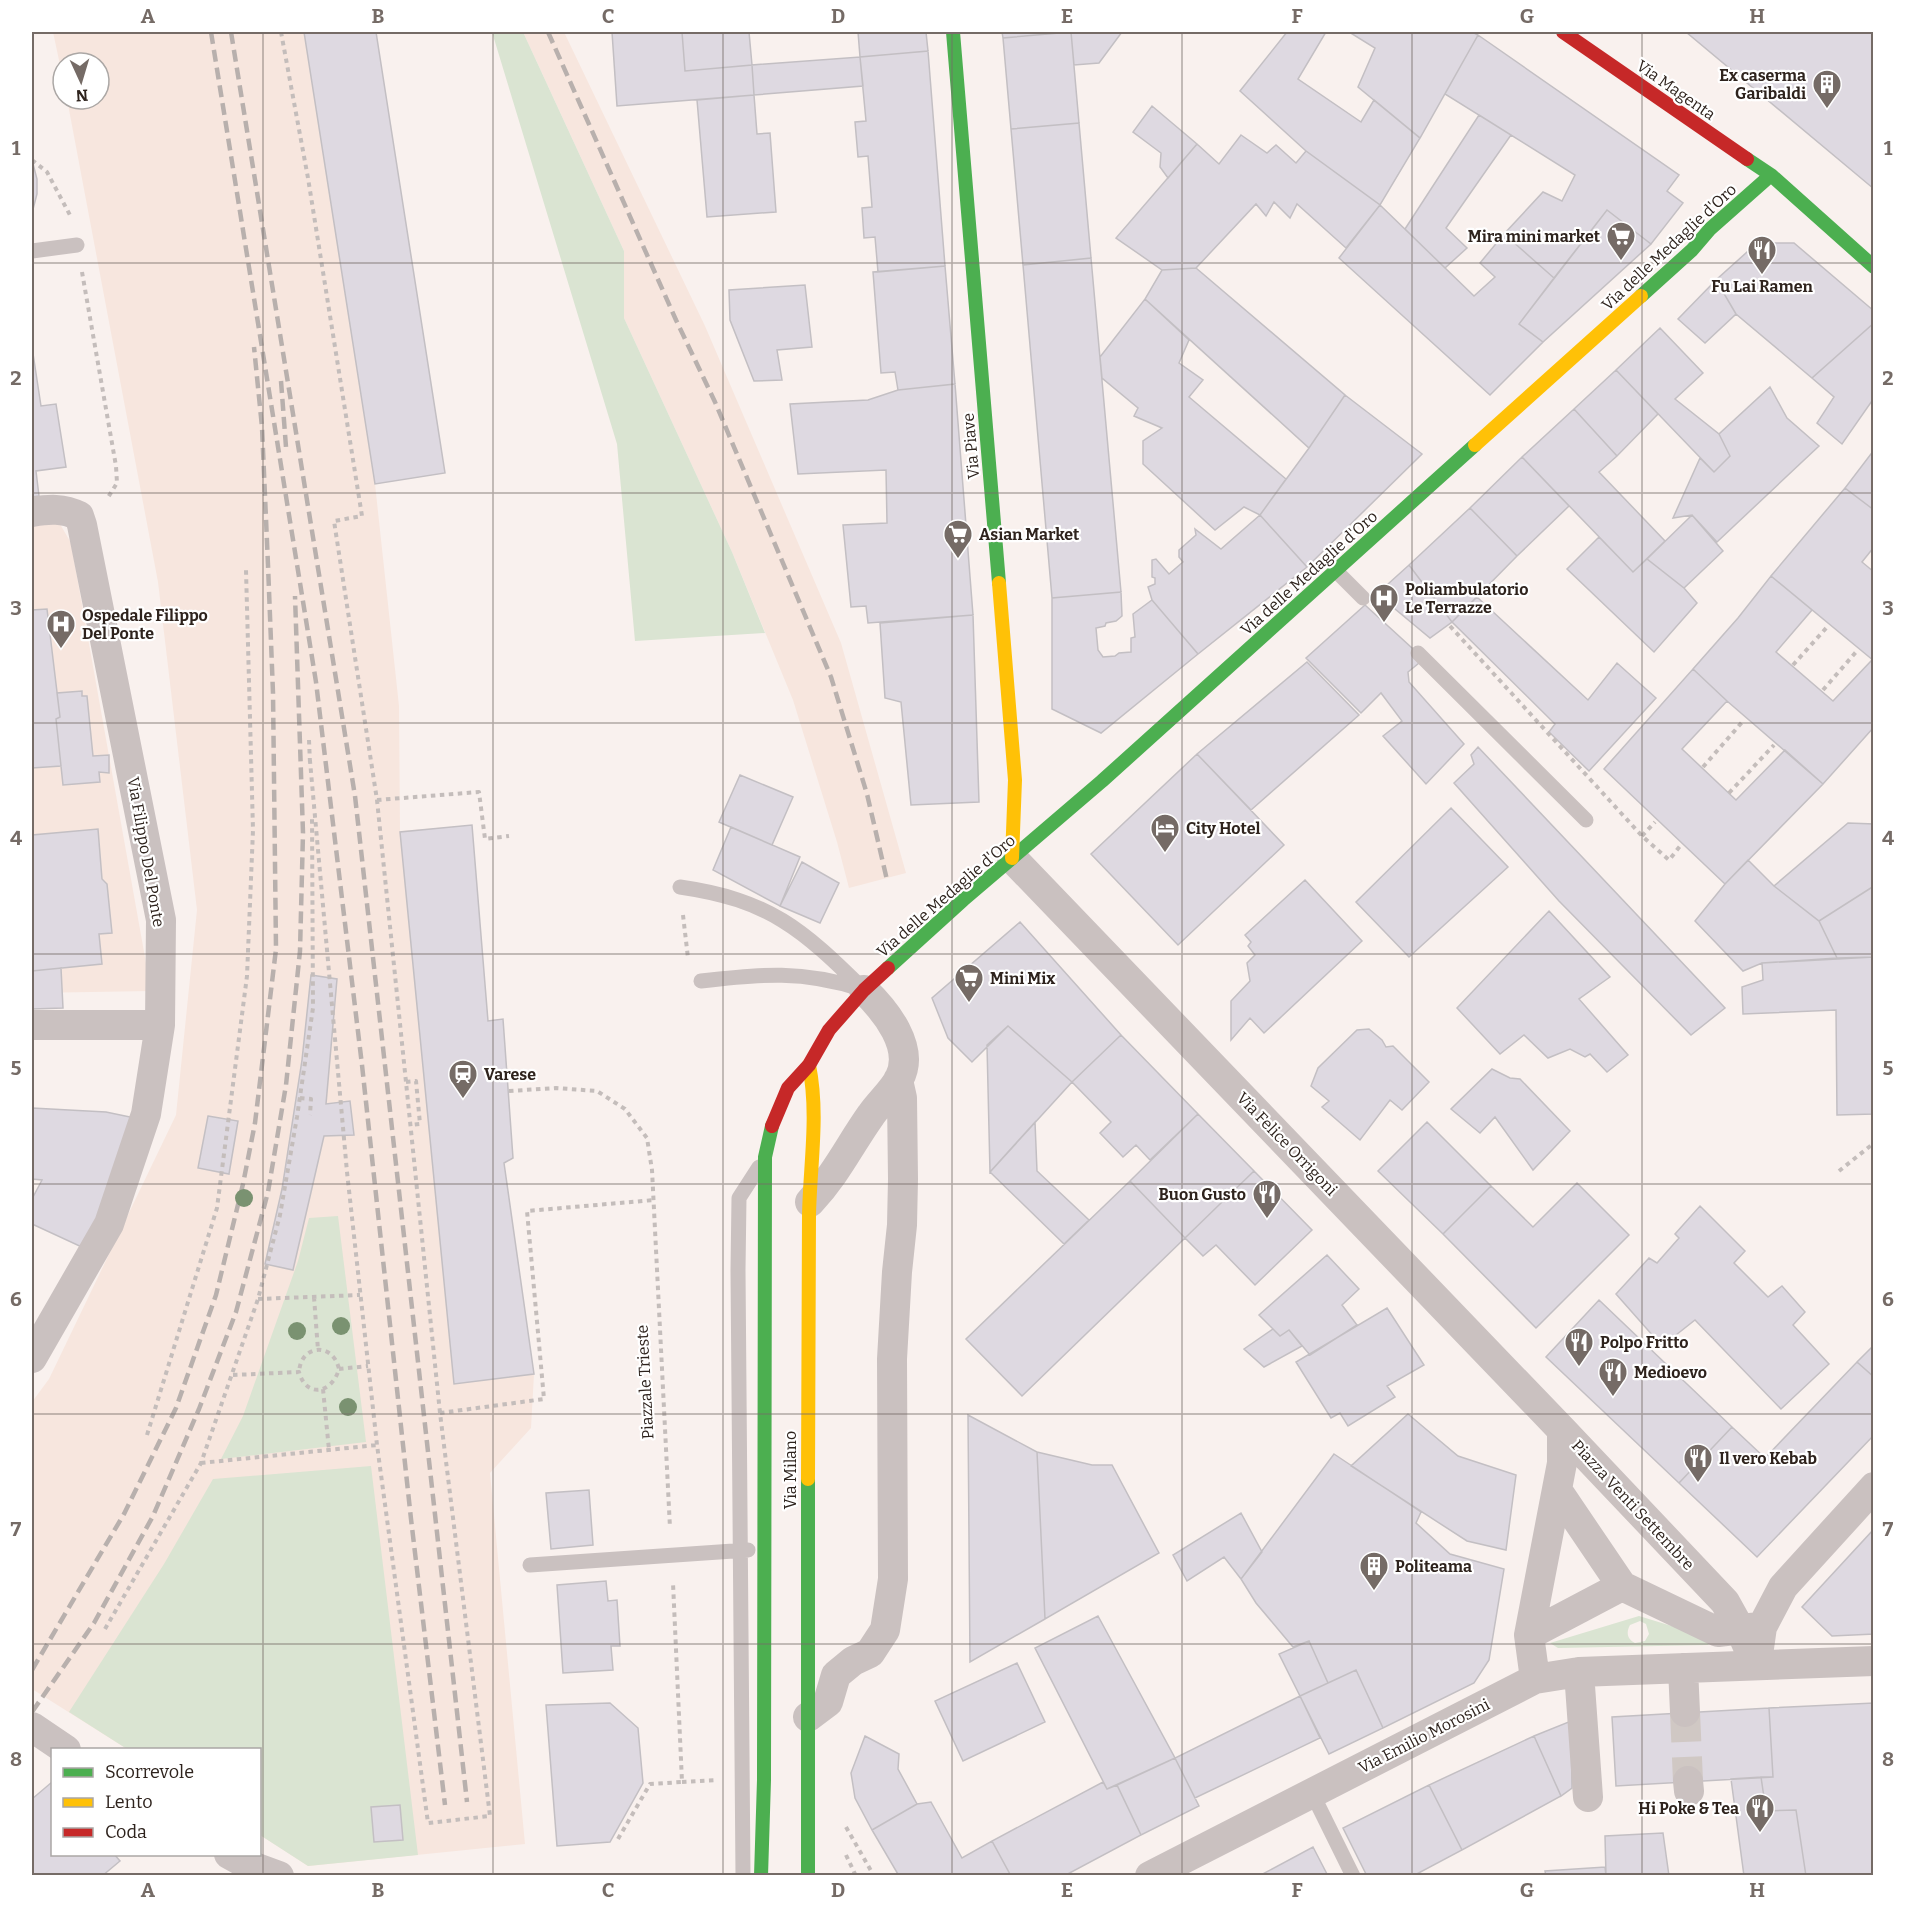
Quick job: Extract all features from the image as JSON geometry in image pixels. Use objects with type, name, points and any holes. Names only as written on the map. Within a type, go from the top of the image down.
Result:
[{"type":"main road","name":"Via Piave","points":[[953,32],[1015,780],[1012,858]]},
{"type":"main road","name":"Via Magenta","points":[[1563,32],[1771,175],[1874,267]]},
{"type":"main road","name":"Via delle Medaglie d'Oro","points":[[864,990],[1336,571],[1675,266],[1710,229],[1771,175]]},
{"type":"main road","name":"Via Milano","points":[[761,1875],[764,1780],[765,1157],[772,1120],[788,1088],[809,1065],[829,1030],[864,990]]},
{"type":"main road","name":"Via Milano","points":[[808,1875],[810,1202],[815,1113],[809,1065]]},
{"type":"street","points":[[32,512],[51,509],[69,511],[79,516]]},
{"type":"street","name":"Via Filippo Del Ponte","points":[[32,1358],[109,1224],[146,1114],[160,1025],[161,920],[79,516]]},
{"type":"street","name":"Via Felice Orrigoni","points":[[1012,858],[1562,1430]]},
{"type":"street","points":[[810,1202],[841,1164],[871,1115],[898,1080],[903,1061],[899,1038],[885,1011],[864,990]]},
{"type":"street","points":[[32,1025],[160,1025]]},
{"type":"street","points":[[808,1716],[828,1702],[836,1675],[870,1653],[885,1630],[893,1579],[892,1359],[902,1225],[903,1179],[902,1098],[898,1080]]},
{"type":"street","name":"Piazza Venti Settembre","points":[[1535,1679],[1529,1635],[1562,1462],[1562,1430]]},
{"type":"street","name":"Piazza Venti Settembre","points":[[1562,1430],[1751,1628]]},
{"type":"street","points":[[1557,1490],[1622,1586],[1718,1632],[1751,1628],[1783,1587],[1874,1487]]},
{"type":"street","points":[[1529,1635],[1622,1586]]},
{"type":"street","points":[[1751,1628],[1756,1665]]},
{"type":"street","points":[[1535,1679],[1579,1672],[1874,1661]]},
{"type":"street","points":[[1683,1668],[1685,1712]]},
{"type":"street","points":[[1579,1672],[1588,1797]]},
{"type":"street","name":"Via Emilio Morosini","points":[[1150,1875],[1535,1679]]},
{"type":"street","points":[[32,1727],[64,1748]]},
{"type":"street","points":[[240,1865],[279,1875]]},
{"type":"lane","points":[[32,251],[77,245]]},
{"type":"lane","points":[[1336,571],[1363,598]]},
{"type":"lane","points":[[1418,653],[1586,820]]},
{"type":"lane","points":[[680,886],[723,894],[762,908],[790,924],[817,945],[864,990]]},
{"type":"lane","points":[[701,981],[783,974],[825,978],[864,990]]},
{"type":"lane","name":"Via Milano","points":[[743,1875],[738,1270],[740,1198],[765,1157]]},
{"type":"lane","points":[[530,1565],[763,1549]]},
{"type":"lane","points":[[1312,1793],[1353,1875]]},
{"type":"path","points":[[281,32],[308,178],[362,516],[334,521],[377,800],[440,1413],[490,1816],[428,1823],[377,1445],[360,1295],[310,761]]},
{"type":"path","points":[[32,160],[47,172],[70,214],[116,466],[117,483],[104,503],[79,516]]},
{"type":"path","points":[[147,1435],[217,1208],[247,976],[254,830],[246,570]]},
{"type":"path","points":[[1450,626],[1642,836],[1669,860],[1681,845]]},
{"type":"path","points":[[1793,665],[1827,626]]},
{"type":"path","points":[[1823,690],[1856,652]]},
{"type":"path","points":[[1703,767],[1744,720]]},
{"type":"path","points":[[105,1629],[201,1464],[258,1299],[279,1215],[313,1008],[314,852],[309,740]]},
{"type":"path","points":[[1728,793],[1773,745]]},
{"type":"path","points":[[377,800],[479,792],[485,839],[509,836]]},
{"type":"path","points":[[1642,836],[1655,822]]},
{"type":"path","points":[[680,886],[688,961]]},
{"type":"path","points":[[406,1082],[416,1081],[420,1124],[411,1125]]},
{"type":"path","name":"Piazzale Trieste","points":[[509,1091],[556,1088],[597,1091],[625,1109],[647,1138],[654,1200],[682,1782]]},
{"type":"path","points":[[300,1098],[311,1099],[310,1115]]},
{"type":"path","points":[[1839,1172],[1874,1143]]},
{"type":"path","points":[[440,1413],[544,1399],[528,1211],[654,1200]]},
{"type":"path","points":[[258,1299],[360,1295]]},
{"type":"path","points":[[314,1297],[318,1350]]},
{"type":"path","points":[[318,1350],[330,1353],[335,1358],[339,1369],[334,1382],[323,1389],[304,1384],[298,1372],[305,1354],[318,1350]]},
{"type":"path","points":[[339,1369],[368,1366]]},
{"type":"path","points":[[232,1376],[298,1372]]},
{"type":"path","points":[[323,1389],[329,1450]]},
{"type":"path","points":[[201,1464],[377,1445]]},
{"type":"path","points":[[618,1839],[650,1784],[717,1780]]},
{"type":"path","points":[[842,1819],[874,1875]]},
{"type":"shaded area","points":[[53,32],[376,32],[445,473],[375,484],[399,706],[400,831],[472,825],[488,1021],[503,1019],[513,1158],[504,1163],[534,1374],[531,1428],[490,1473],[525,1844],[308,1866],[261,1836],[261,1748],[125,1748],[32,1689],[32,1402],[49,1379],[176,1115],[197,910],[158,582],[69,111],[111,111],[111,51],[57,51]]},
{"type":"shaded area","points":[[523,32],[564,32],[705,326],[841,643],[906,873],[849,888],[793,700],[732,552],[624,318],[624,251]]},
{"type":"shaded area","name":"Ospedale Filippo Del Ponte","points":[[32,516],[60,524],[71,543],[151,991],[32,993]]},
{"type":"green space","points":[[492,32],[523,32],[624,251],[624,318],[732,552],[765,633],[635,641],[617,444]]},
{"type":"green space","points":[[338,1216],[366,1442],[221,1459],[243,1416],[298,1261],[309,1218]]},
{"type":"green space","points":[[371,1466],[418,1855],[308,1866],[261,1836],[261,1748],[125,1748],[69,1712],[164,1564],[213,1479]]},
{"type":"green space","points":[[1639,1616],[1714,1639],[1708,1645],[1558,1648],[1550,1643]],"holes":[[[1640,1621],[1646,1624],[1649,1634],[1645,1641],[1635,1643],[1632,1641],[1628,1635],[1630,1625]]]},
{"type":"building","points":[[304,32],[376,32],[445,473],[375,484]]},
{"type":"building","points":[[612,32],[682,32],[685,71],[752,65],[754,95],[617,106]]},
{"type":"building","points":[[682,32],[749,32],[752,65],[685,71]]},
{"type":"building","points":[[858,32],[926,32],[928,51],[860,57]]},
{"type":"building","points":[[1002,32],[1071,32],[1003,38]]},
{"type":"building","points":[[1071,32],[1079,123],[1011,129],[1003,38]]},
{"type":"building","points":[[1071,32],[1122,32],[1099,63],[1074,65]]},
{"type":"building","points":[[1287,32],[1326,32],[1298,79],[1361,122],[1374,100],[1420,138],[1380,205],[1306,151],[1240,91]]},
{"type":"building","points":[[1349,32],[1472,32],[1478,35],[1420,138],[1358,87],[1375,48]]},
{"type":"building","name":"Ex caserma Garibaldi","points":[[1686,32],[1874,32],[1874,189]]},
{"type":"building","points":[[1478,35],[1679,175],[1667,191],[1683,203],[1651,244],[1607,210],[1554,278],[1504,234],[1543,192],[1562,201],[1575,175],[1445,94]]},
{"type":"building","points":[[928,51],[945,266],[878,272],[875,237],[864,238],[862,208],[872,207],[868,156],[858,157],[855,122],[866,121],[860,57]]},
{"type":"building","points":[[860,57],[863,86],[754,95],[752,65]]},
{"type":"building","points":[[754,95],[757,134],[770,133],[776,212],[707,217],[697,100]]},
{"type":"building","points":[[1152,106],[1197,144],[1168,178],[1160,167],[1161,153],[1133,132]]},
{"type":"building","points":[[1479,115],[1511,135],[1446,228],[1467,248],[1445,268],[1405,229]]},
{"type":"building","points":[[1079,123],[1091,258],[1023,265],[1011,129]]},
{"type":"building","points":[[1241,135],[1267,153],[1276,145],[1296,163],[1306,151],[1380,205],[1346,248],[1297,204],[1290,218],[1274,202],[1266,216],[1256,204],[1196,268],[1162,270],[1116,238],[1197,144],[1219,164]]},
{"type":"building","points":[[32,160],[37,179],[37,194],[32,213]]},
{"type":"building","points":[[1380,205],[1474,296],[1495,277],[1480,263],[1504,234],[1554,278],[1519,324],[1543,342],[1490,395],[1339,258]]},
{"type":"building","points":[[1607,210],[1651,244],[1543,342],[1519,324]]},
{"type":"building","points":[[1757,243],[1794,243],[1874,311],[1874,323],[1812,378],[1736,314],[1716,280]]},
{"type":"building","points":[[1091,258],[1121,592],[1052,598],[1023,265]]},
{"type":"building","points":[[945,266],[955,384],[898,390],[895,372],[881,373],[873,272]]},
{"type":"building","points":[[1196,268],[1345,395],[1309,448],[1145,299],[1162,270]]},
{"type":"building","points":[[1716,280],[1736,314],[1705,343],[1678,319]]},
{"type":"building","points":[[805,285],[812,347],[777,350],[782,380],[754,381],[730,320],[729,290]]},
{"type":"building","points":[[1145,299],[1189,340],[1179,363],[1203,380],[1189,397],[1286,479],[1260,515],[1244,507],[1215,530],[1143,464],[1143,441],[1162,428],[1134,416],[1138,408],[1102,378],[1100,357]]},
{"type":"building","points":[[1874,323],[1874,398],[1842,444],[1817,423],[1834,397],[1812,378]]},
{"type":"building","points":[[1660,328],[1703,373],[1675,399],[1719,434],[1730,456],[1714,472],[1616,370]]},
{"type":"building","points":[[32,347],[41,406],[56,404],[66,467],[36,471],[39,496],[32,497]]},
{"type":"building","points":[[1616,370],[1658,414],[1617,456],[1574,409]]},
{"type":"building","points":[[955,384],[973,615],[868,623],[866,606],[851,607],[843,525],[887,523],[886,470],[798,474],[790,404],[868,400],[898,390]]},
{"type":"building","points":[[1770,387],[1787,418],[1819,446],[1717,542],[1692,515],[1673,518],[1700,458],[1714,472],[1730,456],[1719,434]]},
{"type":"building","points":[[1345,395],[1422,454],[1307,567],[1260,515]]},
{"type":"building","points":[[1574,409],[1617,456],[1599,472],[1665,541],[1633,572],[1522,457]]},
{"type":"building","points":[[1874,450],[1874,510],[1845,488]]},
{"type":"building","points":[[1522,457],[1569,506],[1517,556],[1470,508]]},
{"type":"building","points":[[1845,488],[1874,510],[1874,547],[1862,562],[1874,572],[1874,661],[1771,576]]},
{"type":"building","points":[[1470,508],[1517,556],[1452,622],[1409,565]]},
{"type":"building","points":[[1260,515],[1307,567],[1198,654],[1152,600],[1148,587],[1155,584],[1155,578],[1152,577],[1152,560],[1156,559],[1169,574],[1183,562],[1179,557],[1179,550],[1196,535],[1195,529],[1221,549]]},
{"type":"building","points":[[1692,515],[1723,551],[1684,588],[1647,559]]},
{"type":"building","points":[[1599,537],[1633,572],[1647,559],[1684,588],[1697,603],[1654,652],[1567,569]]},
{"type":"building","points":[[1409,565],[1452,622],[1430,638],[1377,594]]},
{"type":"building","points":[[1771,576],[1812,610],[1776,652],[1833,701],[1872,660],[1874,661],[1874,727],[1823,784],[1693,669]]},
{"type":"building","points":[[1121,592],[1122,616],[1116,621],[1096,628],[1098,650],[1103,657],[1131,652],[1131,638],[1135,637],[1133,614],[1152,600],[1198,654],[1101,733],[1052,709],[1052,598]]},
{"type":"building","points":[[1477,597],[1588,700],[1617,663],[1656,698],[1589,771],[1549,732],[1555,724],[1452,622]]},
{"type":"building","points":[[1365,605],[1424,659],[1408,672],[1409,682],[1464,744],[1426,784],[1383,736],[1402,721],[1381,693],[1361,713],[1306,658]]},
{"type":"building","points":[[47,609],[60,717],[56,719],[61,766],[32,768],[32,610]]},
{"type":"building","points":[[973,615],[979,802],[911,805],[901,702],[885,698],[880,623]]},
{"type":"building","points":[[1307,662],[1359,715],[1251,810],[1197,754]]},
{"type":"building","points":[[1693,669],[1727,701],[1682,749],[1736,800],[1785,750],[1823,784],[1725,884],[1604,769]]},
{"type":"building","points":[[82,691],[82,696],[87,696],[93,756],[109,755],[109,773],[99,772],[100,782],[63,785],[56,719],[60,717],[57,693]]},
{"type":"building","points":[[1478,747],[1725,1008],[1691,1035],[1559,901],[1454,783],[1474,764],[1471,755]]},
{"type":"building","points":[[1197,754],[1284,845],[1178,945],[1091,854]]},
{"type":"building","points":[[740,775],[793,797],[772,845],[719,822]]},
{"type":"building","points":[[1451,808],[1508,867],[1409,957],[1356,902]]},
{"type":"building","points":[[1848,823],[1874,824],[1874,886],[1819,921],[1774,886]]},
{"type":"building","points":[[472,825],[488,1021],[503,1019],[513,1158],[504,1163],[534,1374],[454,1384],[400,832]]},
{"type":"building","points":[[731,827],[800,857],[780,906],[713,870]]},
{"type":"building","points":[[98,829],[102,879],[107,884],[112,933],[99,934],[102,964],[32,971],[32,835]]},
{"type":"building","points":[[1748,860],[1774,886],[1819,921],[1837,958],[1762,963],[1743,971],[1695,921]]},
{"type":"building","points":[[802,862],[839,883],[820,923],[780,906]]},
{"type":"building","points":[[1305,880],[1362,941],[1264,1033],[1250,1018],[1231,1040],[1231,1001],[1250,981],[1247,963],[1255,955],[1248,946],[1251,942],[1245,935]]},
{"type":"building","points":[[1874,886],[1874,957],[1837,958],[1819,921]]},
{"type":"building","points":[[1549,911],[1610,977],[1579,999],[1628,1055],[1607,1072],[1590,1054],[1585,1057],[1570,1049],[1548,1058],[1524,1035],[1500,1054],[1457,1008]]},
{"type":"building","points":[[1020,922],[1121,1035],[1072,1082],[1008,1026],[972,1062],[948,1038],[932,998]]},
{"type":"building","points":[[1874,957],[1874,1114],[1837,1115],[1836,1010],[1743,1014],[1742,987],[1763,980],[1762,963]]},
{"type":"building","points":[[61,968],[63,1008],[32,1009],[32,971]]},
{"type":"building","points":[[311,975],[337,979],[326,1104],[350,1101],[354,1135],[324,1136],[293,1270],[265,1264],[282,1189],[302,1060]]},
{"type":"building","points":[[1008,1026],[1072,1082],[990,1172],[987,1045]]},
{"type":"building","points":[[1369,1029],[1382,1040],[1386,1047],[1393,1046],[1429,1082],[1402,1110],[1390,1100],[1360,1140],[1322,1107],[1329,1101],[1311,1086],[1318,1068],[1357,1030]]},
{"type":"building","points":[[1121,1035],[1198,1114],[1150,1160],[1136,1145],[1123,1157],[1100,1133],[1111,1122],[1072,1082]]},
{"type":"building","points":[[1492,1069],[1510,1078],[1520,1079],[1570,1131],[1533,1170],[1495,1117],[1480,1133],[1451,1109]]},
{"type":"building","points":[[32,1108],[106,1112],[135,1118],[86,1249],[32,1224],[32,1199],[42,1180],[32,1179]]},
{"type":"building","points":[[1198,1114],[1254,1171],[1185,1238],[1130,1181]]},
{"type":"building","points":[[208,1116],[238,1121],[229,1174],[198,1168]]},
{"type":"building","points":[[1035,1122],[1037,1171],[1089,1220],[1064,1244],[990,1172]]},
{"type":"building","points":[[1427,1122],[1491,1186],[1443,1234],[1378,1171]]},
{"type":"building","points":[[1254,1171],[1312,1230],[1255,1285],[1216,1245],[1203,1256],[1185,1238]]},
{"type":"building","points":[[1130,1181],[1185,1238],[1022,1396],[966,1339]]},
{"type":"building","points":[[1577,1183],[1629,1235],[1536,1328],[1443,1234],[1491,1186],[1533,1227]]},
{"type":"building","points":[[1700,1206],[1745,1251],[1734,1263],[1768,1297],[1782,1286],[1805,1312],[1793,1325],[1829,1364],[1781,1409],[1695,1320],[1662,1346],[1616,1294],[1649,1258],[1657,1263],[1679,1238],[1675,1234]]},
{"type":"building","points":[[1327,1255],[1359,1289],[1342,1305],[1357,1325],[1310,1355],[1289,1330],[1280,1336],[1259,1315]]},
{"type":"building","points":[[1599,1300],[1732,1427],[1679,1483],[1546,1357]]},
{"type":"building","points":[[1387,1308],[1424,1365],[1387,1386],[1395,1397],[1348,1426],[1340,1413],[1331,1418],[1296,1362]]},
{"type":"building","points":[[1273,1329],[1280,1336],[1289,1330],[1302,1346],[1264,1367],[1244,1349]]},
{"type":"building","points":[[1874,1345],[1874,1377],[1857,1362]]},
{"type":"building","points":[[1857,1362],[1874,1377],[1874,1435],[1757,1557],[1679,1483],[1732,1427],[1765,1458]]},
{"type":"building","points":[[1408,1414],[1458,1456],[1516,1475],[1506,1550],[1467,1541],[1351,1466]]},
{"type":"building","points":[[968,1415],[1037,1452],[1045,1619],[970,1662]]},
{"type":"building","points":[[1037,1452],[1092,1465],[1112,1465],[1159,1553],[1045,1619]]},
{"type":"building","name":"Politeama","points":[[1334,1454],[1421,1512],[1416,1523],[1450,1554],[1504,1569],[1489,1660],[1474,1683],[1383,1728],[1356,1670],[1328,1683],[1309,1641],[1293,1647],[1256,1603],[1241,1579]]},
{"type":"building","points":[[589,1490],[593,1545],[551,1549],[546,1493]]},
{"type":"building","points":[[1241,1513],[1262,1552],[1241,1579],[1224,1557],[1187,1581],[1173,1555]]},
{"type":"building","points":[[1874,1529],[1874,1634],[1832,1636],[1802,1607]]},
{"type":"building","points":[[606,1581],[608,1601],[617,1600],[620,1646],[611,1646],[613,1670],[563,1673],[557,1585]]},
{"type":"building","points":[[1098,1616],[1175,1758],[1107,1789],[1035,1648]]},
{"type":"building","points":[[1309,1641],[1328,1683],[1300,1696],[1279,1654]]},
{"type":"building","points":[[1017,1663],[1045,1722],[963,1761],[935,1701]]},
{"type":"building","points":[[1356,1670],[1383,1728],[1329,1754],[1300,1696]]},
{"type":"building","points":[[1300,1696],[1320,1738],[1195,1798],[1175,1758]]},
{"type":"building","points":[[610,1703],[638,1728],[643,1783],[610,1842],[557,1846],[546,1705]]},
{"type":"building","points":[[1874,1703],[1874,1876],[1806,1876],[1796,1810],[1766,1811],[1761,1777],[1773,1777],[1769,1708]]},
{"type":"building","points":[[1769,1708],[1773,1777],[1616,1786],[1612,1717]]},
{"type":"building","points":[[1571,1721],[1572,1788],[1561,1796],[1534,1736]]},
{"type":"building","points":[[865,1736],[899,1754],[898,1769],[917,1804],[872,1830],[855,1798],[851,1773]]},
{"type":"building","points":[[1534,1736],[1561,1796],[1462,1850],[1429,1785]]},
{"type":"building","points":[[1175,1758],[1199,1806],[1141,1835],[1117,1785]]},
{"type":"building","points":[[1761,1777],[1766,1811],[1796,1810],[1806,1876],[1744,1876],[1731,1779]]},
{"type":"building","points":[[1103,1782],[1107,1789],[1117,1785],[1141,1835],[1064,1876],[1011,1876],[992,1841]]},
{"type":"building","points":[[51,1783],[51,1856],[116,1856],[120,1861],[102,1876],[32,1876],[32,1799]]},
{"type":"building","points":[[1429,1785],[1462,1850],[1413,1876],[1367,1876],[1343,1828]]},
{"type":"building","points":[[931,1802],[962,1858],[992,1841],[1011,1876],[899,1876],[872,1830],[917,1804]]},
{"type":"building","points":[[400,1805],[403,1840],[374,1842],[371,1807]]},
{"type":"building","points":[[1663,1833],[1669,1876],[1606,1876],[1605,1836]]},
{"type":"building","points":[[1313,1847],[1328,1876],[1259,1876]]},
{"type":"building","points":[[1605,1867],[1606,1876],[1546,1876],[1545,1871]]},
{"type":"tunnel","points":[[1685,1712],[1688,1781]]},
{"type":"railway","points":[[211,32],[316,682],[362,1065],[411,1519],[445,1805]]},
{"type":"railway","points":[[231,32],[355,796],[467,1802]]},
{"type":"railway","points":[[548,32],[676,320],[715,402],[831,677],[867,794],[887,880]]},
{"type":"railway","points":[[32,1670],[124,1514],[176,1408],[216,1295],[255,1123],[276,949],[273,693],[262,427],[254,347]]},
{"type":"railway","points":[[281,381],[286,447]]},
{"type":"railway","points":[[32,1712],[94,1623],[153,1516],[199,1409],[236,1312],[268,1192],[286,1085],[300,951],[303,833],[295,596]]},
{"type":"traffic: fast","points":[[953,32],[999,583]]},
{"type":"traffic: fast","points":[[1747,159],[1771,175],[1874,267]]},
{"type":"traffic: fast","points":[[1641,296],[1692,250],[1710,229],[1771,175]]},
{"type":"traffic: fast","points":[[888,968],[963,900],[1102,781],[1475,445]]},
{"type":"traffic: fast","points":[[761,1876],[764,1780],[765,1157],[772,1126]]},
{"type":"traffic: fast","points":[[808,1479],[808,1876]]},
{"type":"traffic: slow","points":[[1475,445],[1641,296]]},
{"type":"traffic: slow","points":[[999,583],[1015,780],[1012,858]]},
{"type":"traffic: slow","points":[[808,1479],[809,1215],[814,1121],[809,1065]]},
{"type":"traffic: jam","points":[[1563,32],[1747,159]]},
{"type":"traffic: jam","points":[[772,1126],[788,1088],[809,1065],[829,1030],[864,990],[888,968]]},
{"type":"place","name":"Ex caserma Garibaldi","points":[[1827,110]]},
{"type":"place","name":"Mira mini market","points":[[1621,262]]},
{"type":"place","name":"Fu Lai Ramen","points":[[1762,276]]},
{"type":"place","name":"Asian Market","points":[[958,560]]},
{"type":"place","name":"Poliambulatorio Le Terrazze","points":[[1384,624]]},
{"type":"place","name":"Ospedale Filippo Del Ponte","points":[[61,650]]},
{"type":"place","name":"City Hotel","points":[[1165,854]]},
{"type":"place","name":"Mini Mix","points":[[969,1004]]},
{"type":"place","name":"Varese","points":[[463,1100]]},
{"type":"place","name":"Buon Gusto","points":[[1267,1220]]},
{"type":"place","name":"Polpo Fritto","points":[[1579,1368]]},
{"type":"place","name":"Medioevo","points":[[1613,1398]]},
{"type":"place","name":"Il vero Kebab","points":[[1698,1484]]},
{"type":"place","name":"Politeama","points":[[1374,1592]]},
{"type":"place","name":"Hi Poke & Tea","points":[[1760,1834]]}]
